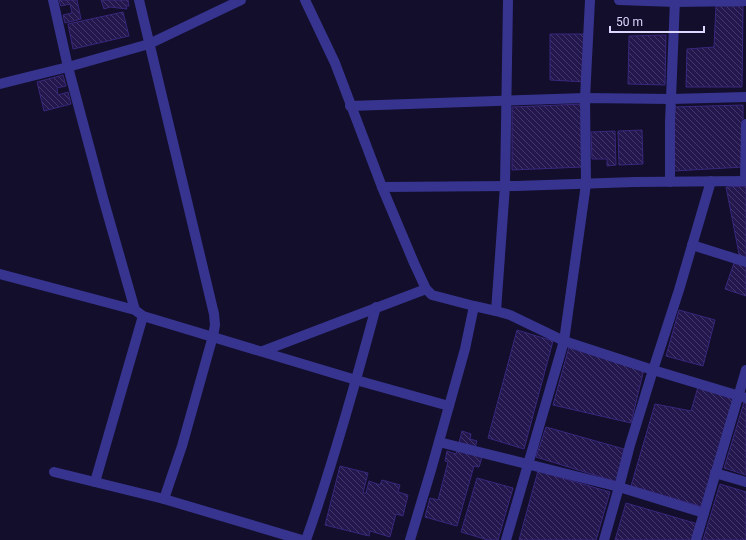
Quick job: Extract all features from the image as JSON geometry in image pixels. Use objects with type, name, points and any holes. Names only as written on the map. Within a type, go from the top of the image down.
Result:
[{"type":"street","points":[[53,0],[68,67],[103,198],[139,313],[95,482]]},
{"type":"street","points":[[139,0],[214,314],[215,326],[182,446],[164,499]]},
{"type":"street","points":[[0,84],[68,67],[149,44],[241,0]]},
{"type":"street","points":[[306,0],[334,64],[382,187],[414,263],[426,289],[432,295],[496,311],[564,341],[742,397]]},
{"type":"street","points":[[496,311],[505,186],[508,0]]},
{"type":"street","points":[[506,540],[564,341],[586,184],[586,98],[590,0]]},
{"type":"street","points":[[620,0],[746,1]]},
{"type":"street","points":[[670,182],[671,99],[675,1]]},
{"type":"street","points":[[350,106],[586,98],[671,99],[746,97]]},
{"type":"street","points":[[382,187],[745,181],[746,124]]},
{"type":"street","points":[[604,540],[630,444],[679,290],[711,181]]},
{"type":"street","points":[[692,245],[746,262]]},
{"type":"street","points":[[0,274],[139,313],[356,380],[448,406]]},
{"type":"street","points":[[263,351],[426,289]]},
{"type":"street","points":[[410,540],[465,349],[474,306]]},
{"type":"street","points":[[306,540],[320,501],[376,307]]},
{"type":"street","points":[[696,540],[715,474],[742,397],[746,370]]},
{"type":"street","points":[[439,442],[619,487],[704,513]]},
{"type":"street","points":[[54,472],[164,499],[302,540]]},
{"type":"street","points":[[715,474],[746,482]]},
{"type":"building","points":[[59,0],[77,0],[81,19],[65,23],[63,15],[72,13],[70,4],[61,6]]},
{"type":"building","points":[[101,0],[128,0],[129,6],[126,6],[127,9],[110,7],[104,9]]},
{"type":"building","points":[[716,6],[743,6],[742,87],[686,87],[687,49],[714,47]]},
{"type":"building","points":[[123,12],[129,36],[73,49],[68,24]]},
{"type":"building","points":[[550,34],[587,34],[585,82],[550,80]]},
{"type":"building","points":[[666,35],[665,85],[628,84],[629,36]]},
{"type":"building","points":[[63,75],[66,86],[57,88],[58,95],[68,92],[71,104],[44,111],[37,82]]},
{"type":"building","points":[[583,104],[583,167],[512,170],[512,107]]},
{"type":"building","points":[[743,105],[743,167],[674,171],[673,107]]},
{"type":"building","points":[[642,130],[643,164],[619,165],[618,131]]},
{"type":"building","points":[[615,131],[616,165],[607,166],[607,159],[592,159],[591,132]]},
{"type":"building","points":[[746,186],[746,259],[740,259],[726,187]]},
{"type":"building","points":[[734,263],[746,266],[746,296],[725,289]]},
{"type":"building","points":[[679,310],[715,320],[703,366],[666,356]]},
{"type":"building","points":[[517,330],[553,341],[524,449],[488,438]]},
{"type":"building","points":[[569,347],[644,369],[631,423],[553,405]]},
{"type":"building","points":[[698,387],[734,398],[703,507],[631,486],[655,404],[691,411]]},
{"type":"building","points":[[745,399],[746,400],[746,475],[724,468]]},
{"type":"building","points":[[546,427],[624,449],[617,482],[536,457]]},
{"type":"building","points":[[462,431],[471,434],[470,439],[477,441],[475,448],[484,451],[479,467],[474,466],[457,526],[425,517],[430,498],[438,500],[448,462],[445,461],[447,451],[456,454]]},
{"type":"building","points":[[340,466],[368,473],[363,493],[366,493],[369,481],[380,485],[382,480],[400,485],[398,492],[408,495],[403,516],[396,514],[390,537],[370,531],[369,536],[325,525]]},
{"type":"building","points":[[538,471],[610,492],[596,540],[519,540]]},
{"type":"building","points":[[477,478],[513,488],[498,540],[488,540],[461,532]]},
{"type":"building","points":[[720,484],[746,492],[746,540],[703,540]]},
{"type":"building","points":[[626,503],[698,524],[693,540],[615,540]]}]
